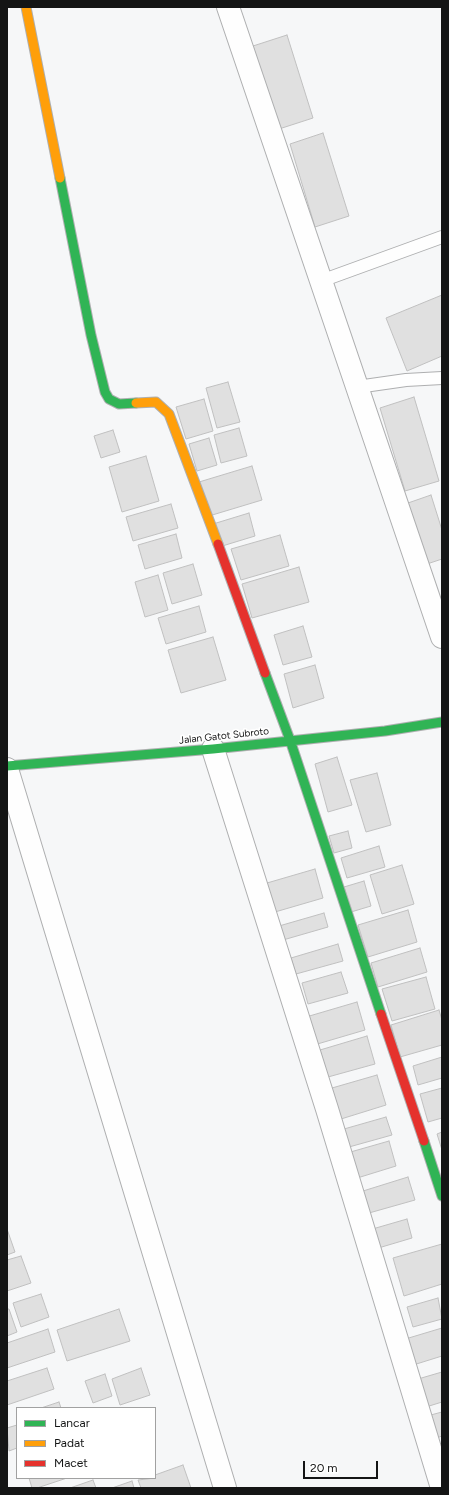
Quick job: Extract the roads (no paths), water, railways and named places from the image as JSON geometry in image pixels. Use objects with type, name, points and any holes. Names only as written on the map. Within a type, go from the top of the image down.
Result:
[{"type":"street","points":[[26,7],[93,342],[105,392],[109,399],[119,404],[156,402],[162,406],[168,414],[290,740],[442,1196]]},
{"type":"street","points":[[228,7],[442,637]]},
{"type":"street","name":"Jalan Gatot Subroto","points":[[7,766],[213,749],[385,731],[442,722]]},
{"type":"street","points":[[213,749],[327,1109],[442,1488]]},
{"type":"street","points":[[7,769],[225,1488]]},
{"type":"lane","points":[[321,281],[442,237]]},
{"type":"lane","points":[[357,387],[406,380],[442,378]]}]
